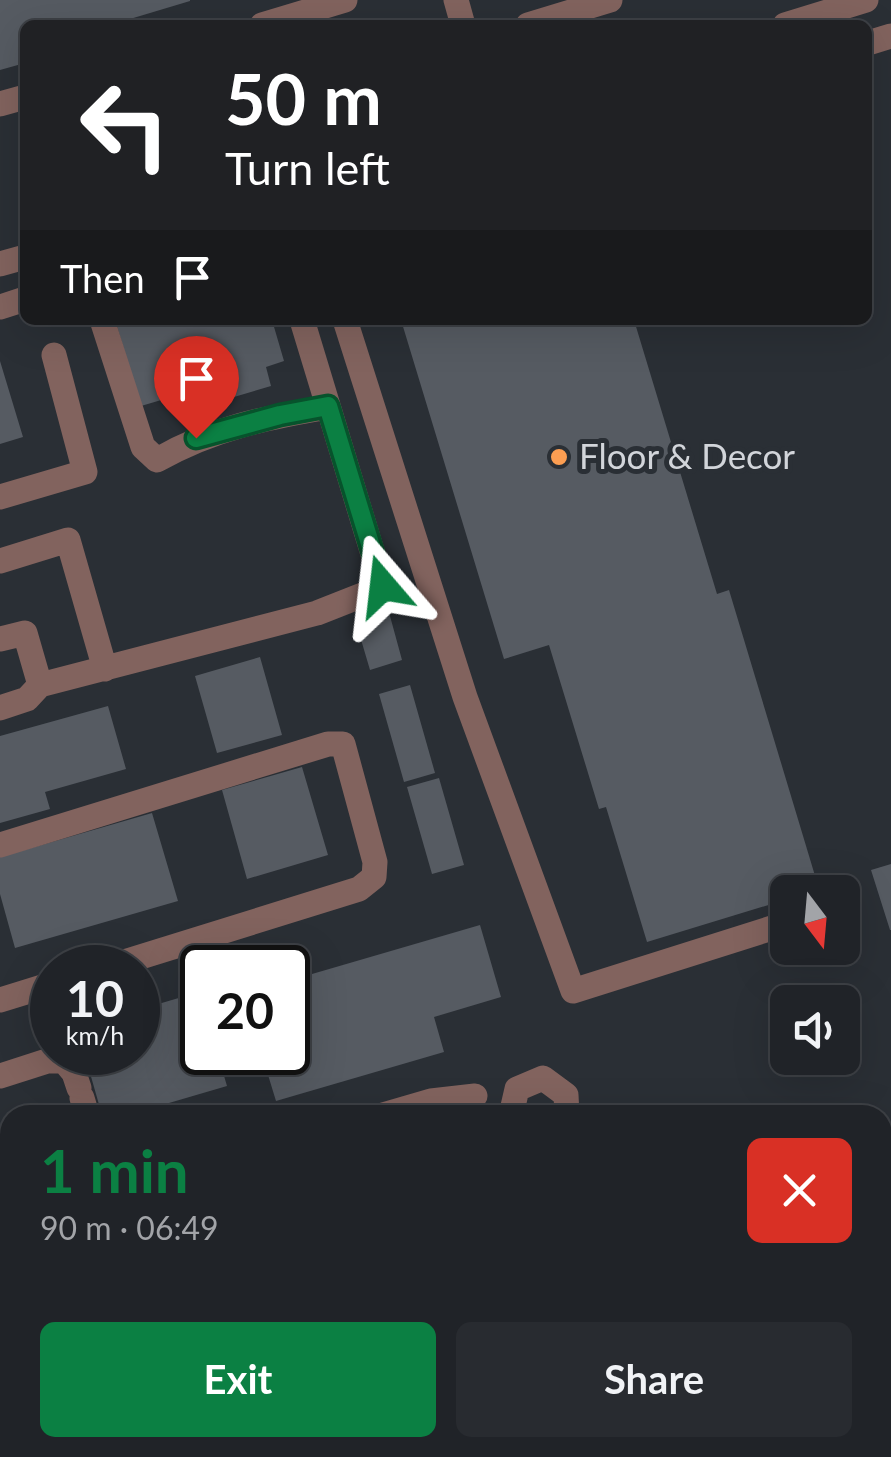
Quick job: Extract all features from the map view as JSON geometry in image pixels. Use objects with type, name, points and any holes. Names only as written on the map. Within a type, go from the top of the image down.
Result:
[{"type":"street","points":[[279,20],[345,0]]},
{"type":"street","points":[[544,20],[610,0]]},
{"type":"street","points":[[801,20],[866,0]]},
{"type":"street","points":[[104,325],[143,447],[157,460],[196,438],[328,406]]},
{"type":"street","points":[[0,708],[28,699],[40,686],[317,613],[383,586],[304,325]]},
{"type":"street","points":[[347,325],[465,697],[573,990],[770,929]]},
{"type":"street","points":[[0,497],[85,472],[54,356]]},
{"type":"street","points":[[0,561],[68,540],[105,668]]},
{"type":"street","points":[[0,640],[25,632],[40,686]]},
{"type":"street","points":[[0,845],[328,744],[344,744],[376,862],[374,878],[359,890],[160,951]]},
{"type":"street","points":[[0,1000],[30,991]]},
{"type":"street","points":[[0,1076],[47,1061],[64,1061],[74,1073],[82,1100]]},
{"type":"street","points":[[513,1105],[517,1089],[543,1078],[566,1095],[566,1105]]},
{"type":"street","points":[[420,1105],[431,1101],[473,1105],[482,1093],[511,1105]]},
{"type":"building","points":[[0,0],[190,0],[127,20],[20,20],[20,64],[0,70]]},
{"type":"building","points":[[117,325],[273,325],[284,361],[266,367],[271,386],[234,397],[229,380],[141,406]]},
{"type":"building","points":[[403,325],[636,325],[717,594],[729,590],[815,875],[770,875],[770,904],[647,942],[606,807],[599,809],[549,645],[504,659]]},
{"type":"building","points":[[0,361],[23,437],[0,444]]},
{"type":"building","points":[[390,616],[402,660],[370,670],[357,626]]},
{"type":"building","points":[[260,657],[282,735],[217,753],[195,676]]},
{"type":"building","points":[[410,685],[435,773],[404,782],[379,694]]},
{"type":"building","points":[[108,706],[126,769],[45,792],[50,809],[0,823],[0,736]]},
{"type":"building","points":[[302,767],[328,855],[247,879],[222,790]]},
{"type":"building","points":[[439,778],[464,865],[432,874],[407,787]]},
{"type":"building","points":[[152,813],[178,901],[15,948],[0,894],[0,857]]},
{"type":"building","points":[[891,864],[891,930],[890,930],[871,870]]},
{"type":"building","points":[[480,925],[501,997],[434,1017],[444,1052],[276,1101],[268,1075],[310,1075],[310,975]]},
{"type":"building","points":[[180,998],[180,1075],[224,1075],[227,1086],[162,1105],[99,1105],[91,1075],[160,1075],[160,1004]]},
{"type":"place","name":"Floor & Decor","points":[[559,457]]},
{"type":"route","points":[[196,438],[328,406],[383,586]]}]
